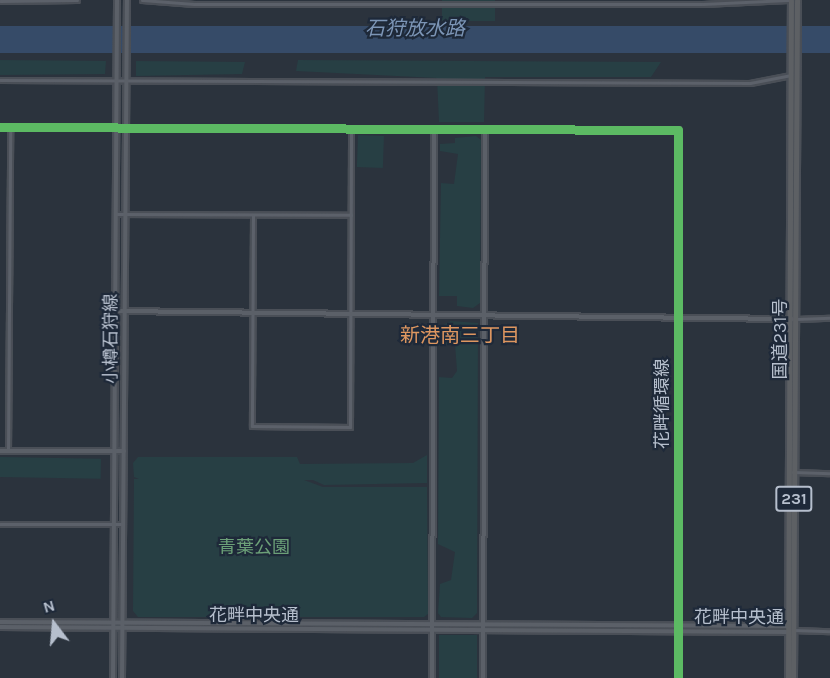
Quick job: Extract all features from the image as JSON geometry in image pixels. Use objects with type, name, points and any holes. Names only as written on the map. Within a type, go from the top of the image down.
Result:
[{"type":"highway","name":"国道231号","points":[[790,0],[794,20]]},
{"type":"highway","name":"国道231号","points":[[788,678],[794,20],[797,0]]},
{"type":"highway","name":"国道231号","points":[[793,319],[790,75],[794,63]]},
{"type":"highway","name":"国道231号","points":[[789,629],[793,678]]},
{"type":"street","points":[[0,1],[76,0]]},
{"type":"street","name":"小樽石狩線","points":[[113,678],[117,0]]},
{"type":"street","name":"小樽石狩線","points":[[122,678],[127,0]]},
{"type":"street","points":[[142,0],[194,4],[754,4],[790,0]]},
{"type":"street","points":[[0,80],[750,83],[790,75]]},
{"type":"street","points":[[0,127],[485,131],[483,678]]},
{"type":"street","points":[[8,451],[10,127]]},
{"type":"street","points":[[253,215],[252,426],[350,427],[351,130]]},
{"type":"street","points":[[432,678],[434,130]]},
{"type":"street","name":"花畔循環線","points":[[485,131],[678,130],[678,678]]},
{"type":"street","points":[[116,214],[351,215]]},
{"type":"street","points":[[115,310],[830,318]]},
{"type":"street","points":[[0,451],[124,451]]},
{"type":"street","points":[[791,472],[830,473]]},
{"type":"street","points":[[0,524],[123,524]]},
{"type":"street","name":"花畔中央通","points":[[0,622],[678,624],[789,629]]},
{"type":"street","name":"花畔中央通","points":[[0,627],[432,630],[789,629]]},
{"type":"street","points":[[789,629],[830,631]]},
{"type":"green space","points":[[442,0],[495,0],[495,21],[442,21]]},
{"type":"green space","points":[[0,60],[106,61],[105,74],[0,75]]},
{"type":"green space","points":[[298,60],[661,62],[651,77],[485,77],[484,122],[439,122],[437,78],[296,71]]},
{"type":"green space","points":[[136,61],[245,62],[242,74],[136,76]]},
{"type":"green space","points":[[358,135],[384,136],[383,168],[357,167]]},
{"type":"green space","points":[[476,136],[481,140],[480,303],[473,308],[457,306],[457,296],[439,296],[441,183],[454,184],[458,154],[440,151],[440,144],[455,143],[455,138]]},
{"type":"green space","points":[[451,321],[478,323],[477,613],[472,618],[441,617],[438,613],[440,584],[451,580],[455,552],[438,544],[439,377],[452,378],[457,371],[455,344],[439,345],[439,327]]},
{"type":"green space","name":"青葉公園","points":[[427,455],[427,483],[324,485],[313,480],[304,480],[323,487],[427,487],[428,614],[424,617],[138,617],[133,611],[134,479],[139,479],[134,477],[133,463],[138,457],[297,457],[300,464],[413,463]]},
{"type":"green space","points":[[0,457],[101,459],[101,479],[0,477]]},
{"type":"green space","points":[[439,635],[477,635],[477,678],[439,678]]},
{"type":"water","name":"石狩放水路","points":[[0,26],[830,26],[830,53],[0,53]]},
{"type":"cycle path","points":[[0,127],[678,130],[678,678]]},
{"type":"district","name":"新港南三丁目","points":[[460,335]]}]
